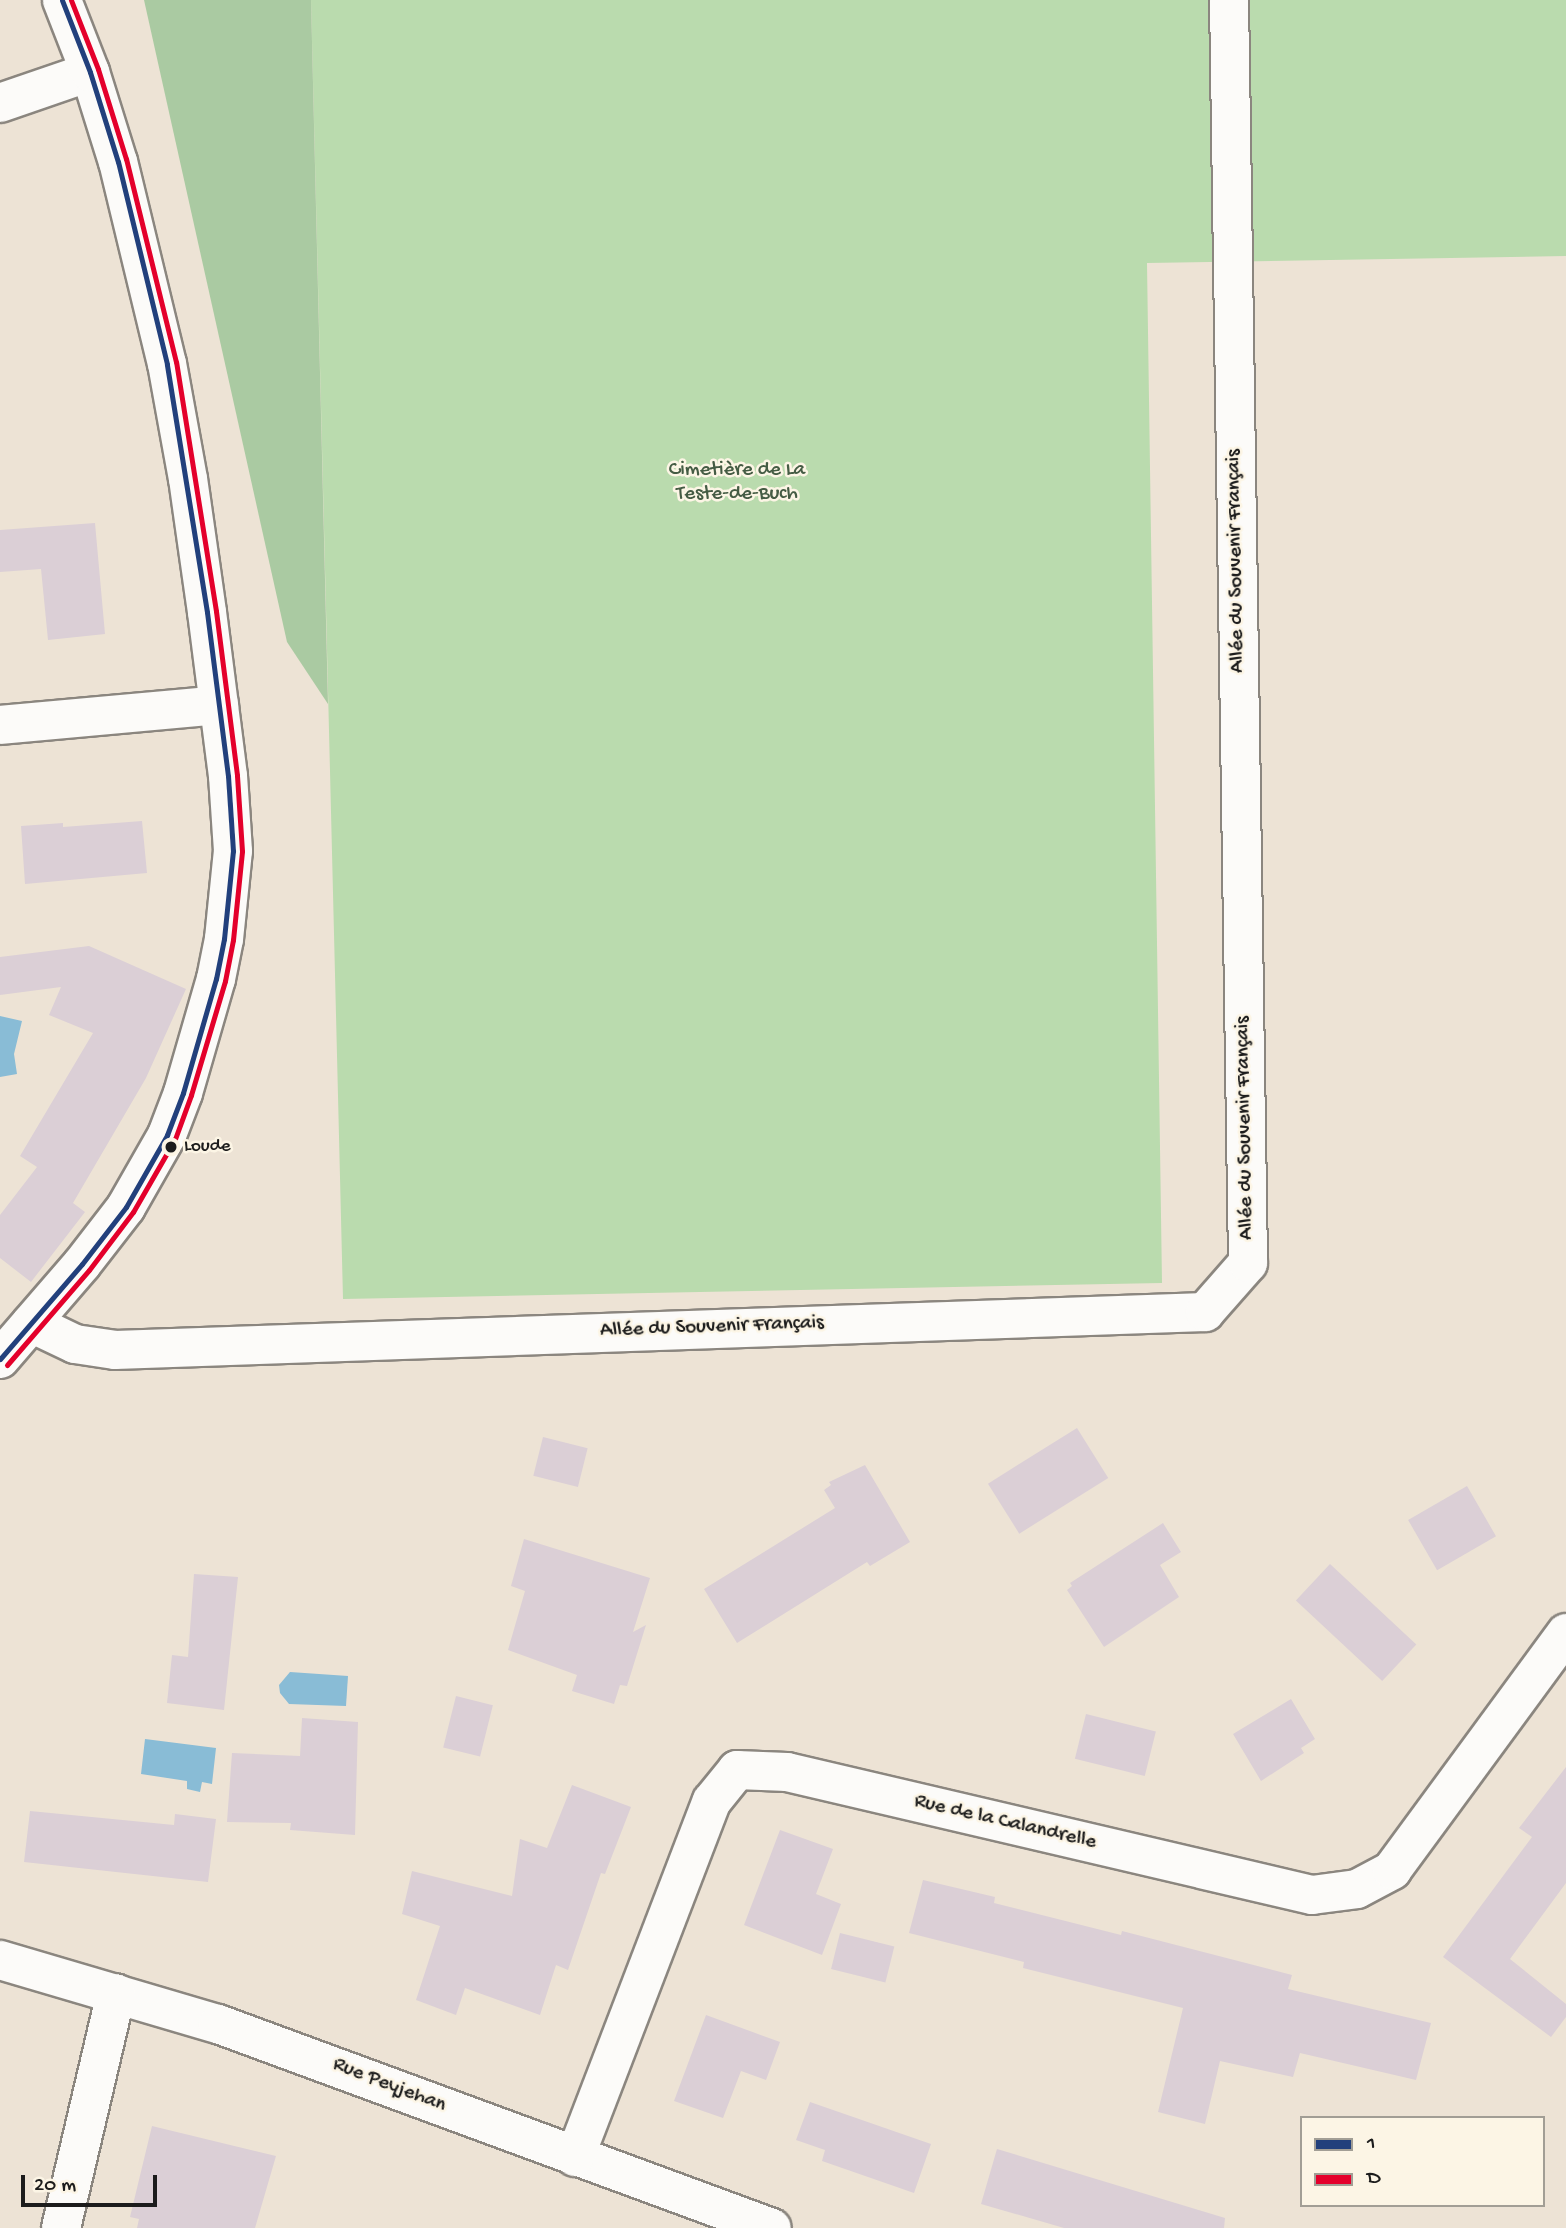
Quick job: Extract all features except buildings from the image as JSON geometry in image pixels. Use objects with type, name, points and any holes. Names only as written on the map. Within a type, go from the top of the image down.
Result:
[{"type":"street","points":[[0,1359],[82,1264],[142,1184],[167,1135],[202,1032],[224,939],[233,851],[232,814],[219,705],[188,480],[167,364],[118,162],[90,72],[62,0]]},
{"type":"street","name":"Allée du Souvenir Français","points":[[31,1324],[75,1344],[115,1350],[1205,1312],[1248,1263],[1229,0]]},
{"type":"street","points":[[0,103],[90,72]]},
{"type":"street","points":[[0,724],[219,705]]},
{"type":"street","name":"Rue de la Calandrelle","points":[[575,2157],[712,1801],[737,1770],[787,1772],[1312,1895],[1357,1889],[1392,1870],[1566,1633]]},
{"type":"street","name":"Rue Peyjehan","points":[[0,1961],[218,2024],[772,2228]]},
{"type":"street","points":[[61,2228],[116,1993]]},
{"type":"green space","points":[[144,0],[311,0],[328,704],[287,642]]},
{"type":"green space","name":"Cimetière de La Teste-de-Buch","points":[[311,0],[1566,0],[1566,256],[1147,263],[1162,1283],[343,1299]]},
{"type":"water","points":[[0,1016],[22,1021],[14,1054],[17,1074],[0,1077]]},
{"type":"water","points":[[290,1672],[348,1676],[346,1706],[289,1704],[280,1693],[279,1685]]},
{"type":"water","points":[[145,1739],[216,1748],[212,1784],[202,1782],[200,1792],[187,1789],[187,1781],[141,1774]]},
{"type":"transit line","name":"1","points":[[0,1359],[82,1264],[126,1207],[167,1135],[183,1093],[216,979],[224,939],[233,851],[228,776],[207,612],[167,364],[118,162],[90,72],[62,0]]},
{"type":"transit line","name":"D","points":[[7,1365],[89,1270],[133,1212],[175,1139],[225,981],[233,940],[242,851],[237,775],[216,611],[176,362],[126,159],[98,69],[71,0]]},
{"type":"place","name":"Loude","points":[[171,1147]]}]
